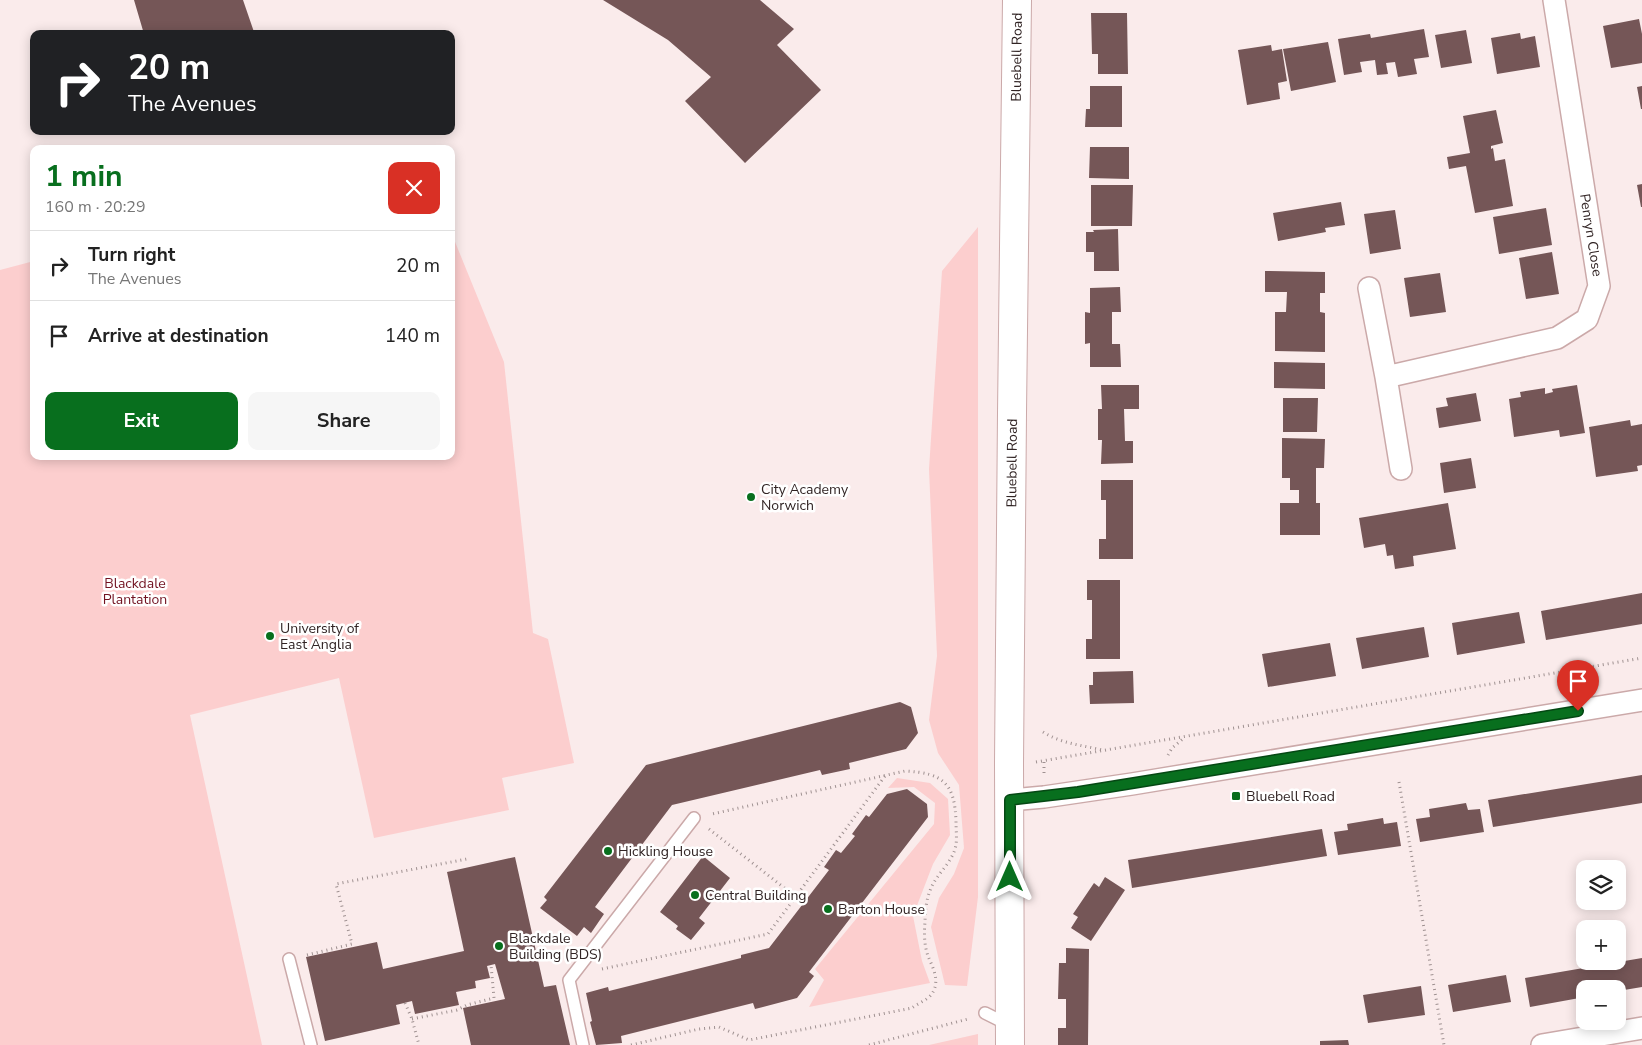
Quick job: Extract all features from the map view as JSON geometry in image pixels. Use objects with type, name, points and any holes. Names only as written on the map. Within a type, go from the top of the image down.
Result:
[{"type":"street","name":"Bluebell Road","points":[[1010,1036],[1012,413],[1017,0]]},
{"type":"street","name":"Penryn Close","points":[[1386,377],[1557,338],[1587,319],[1598,286],[1554,0]]},
{"type":"street","points":[[1369,288],[1401,469]]},
{"type":"street","points":[[1010,800],[1044,797],[1123,785],[1642,700]]},
{"type":"street","points":[[1542,1045],[1642,1028]]},
{"type":"lane","points":[[583,1045],[569,980],[694,818]]},
{"type":"lane","points":[[290,959],[311,1045]]},
{"type":"lane","points":[[985,1013],[1010,1036]]},
{"type":"path","points":[[1044,762],[1642,658]]},
{"type":"path","points":[[1043,732],[1067,744],[1106,751]]},
{"type":"path","points":[[631,1045],[699,1029],[719,1027],[749,1040],[912,1008],[931,995],[936,982],[934,968],[928,956],[925,943],[927,903],[933,884],[949,861],[956,845],[955,809],[951,791],[941,780],[926,772],[905,771],[694,818]]},
{"type":"path","points":[[572,976],[768,934],[885,775]]},
{"type":"path","points":[[1399,782],[1444,1045]]},
{"type":"path","points":[[694,818],[796,897]]},
{"type":"path","points":[[290,959],[352,944],[336,884],[467,859]]},
{"type":"path","points":[[412,1020],[457,1010],[467,1005],[494,998],[491,965]]},
{"type":"path","points":[[405,1003],[419,1045]]},
{"type":"path","points":[[869,1045],[953,1024],[985,1013]]},
{"type":"green space","points":[[978,227],[978,897],[967,986],[945,985],[931,927],[939,898],[954,874],[964,848],[959,785],[938,753],[929,720],[937,656],[929,469],[942,271]]},
{"type":"green space","name":"Blackdale Plantation","points":[[455,242],[504,362],[533,633],[548,639],[574,763],[502,778],[509,810],[374,838],[339,678],[190,715],[262,1045],[0,1045],[0,270],[30,262],[30,460],[455,460]]},
{"type":"green space","points":[[897,778],[930,783],[948,799],[950,835],[933,864],[913,916],[922,961],[930,983],[809,1007],[824,980],[815,969],[934,824],[935,803],[914,787],[888,788]]},
{"type":"green space","points":[[978,1034],[978,1045],[929,1045]]},
{"type":"building","points":[[134,0],[243,0],[253,30],[143,30]]},
{"type":"building","points":[[603,0],[760,0],[794,29],[777,45],[821,90],[745,163],[685,101],[711,77],[668,40]]},
{"type":"building","points":[[1091,13],[1127,13],[1128,74],[1098,74],[1098,54],[1092,54]]},
{"type":"building","points":[[1639,19],[1642,34],[1642,63],[1611,68],[1603,26]]},
{"type":"building","points":[[1424,29],[1429,57],[1414,59],[1417,74],[1398,77],[1395,62],[1386,63],[1388,74],[1377,75],[1375,60],[1360,62],[1362,72],[1344,75],[1338,39],[1370,34],[1371,38]]},
{"type":"building","points":[[1466,30],[1472,63],[1441,68],[1435,35]]},
{"type":"building","points":[[1520,33],[1521,39],[1535,36],[1540,67],[1497,74],[1491,38]]},
{"type":"building","points":[[1328,42],[1336,82],[1291,91],[1283,49]]},
{"type":"building","points":[[1271,45],[1272,51],[1282,49],[1287,81],[1278,83],[1280,99],[1247,105],[1238,50]]},
{"type":"building","points":[[1090,86],[1122,86],[1122,127],[1085,127],[1086,109],[1090,109]]},
{"type":"building","points":[[1642,86],[1642,109],[1641,109],[1637,87]]},
{"type":"building","points":[[1496,110],[1503,143],[1491,146],[1491,149],[1493,148],[1495,161],[1505,159],[1513,206],[1475,213],[1466,166],[1449,169],[1447,157],[1470,153],[1463,116]]},
{"type":"building","points":[[1090,147],[1129,147],[1129,179],[1089,178]]},
{"type":"building","points":[[1642,184],[1642,207],[1641,207],[1637,185]]},
{"type":"building","points":[[1091,185],[1133,185],[1132,226],[1091,226]]},
{"type":"building","points":[[1341,202],[1345,225],[1325,228],[1326,232],[1278,241],[1273,213]]},
{"type":"building","points":[[1546,208],[1552,245],[1499,254],[1493,217]]},
{"type":"building","points":[[1395,210],[1401,249],[1370,254],[1364,214]]},
{"type":"building","points":[[1118,229],[1119,271],[1094,271],[1094,252],[1086,252],[1086,232]]},
{"type":"building","points":[[1552,252],[1559,294],[1526,299],[1519,258]]},
{"type":"building","points":[[1265,271],[1325,272],[1325,293],[1320,293],[1320,312],[1325,313],[1325,352],[1275,351],[1275,312],[1286,312],[1287,292],[1265,292]]},
{"type":"building","points":[[1440,273],[1446,312],[1410,317],[1404,278]]},
{"type":"building","points":[[1120,287],[1121,312],[1112,312],[1112,344],[1120,344],[1121,367],[1090,367],[1090,343],[1085,344],[1085,312],[1090,313],[1090,288]]},
{"type":"building","points":[[1274,362],[1325,363],[1325,389],[1274,388]]},
{"type":"building","points":[[1101,385],[1139,385],[1139,409],[1124,409],[1125,441],[1133,441],[1133,463],[1101,464],[1102,440],[1098,440],[1098,409],[1102,409]]},
{"type":"building","points":[[1577,385],[1585,433],[1560,437],[1559,430],[1514,437],[1509,399],[1521,397],[1520,392],[1545,388],[1545,394],[1553,392],[1552,389]]},
{"type":"building","points":[[1476,393],[1481,421],[1439,428],[1436,408],[1448,406],[1446,398]]},
{"type":"building","points":[[1283,398],[1318,398],[1317,432],[1283,432]]},
{"type":"building","points":[[1630,420],[1631,426],[1642,424],[1642,465],[1637,466],[1638,471],[1596,477],[1589,427]]},
{"type":"building","points":[[1282,438],[1325,439],[1324,468],[1316,468],[1316,503],[1320,503],[1320,535],[1280,535],[1280,503],[1299,503],[1299,490],[1290,490],[1290,478],[1282,478]]},
{"type":"building","points":[[1471,458],[1476,488],[1444,493],[1440,463]]},
{"type":"building","points":[[1101,480],[1133,480],[1133,559],[1099,559],[1099,539],[1106,539],[1106,500],[1101,500]]},
{"type":"building","points":[[1448,503],[1456,549],[1413,556],[1414,566],[1395,569],[1393,555],[1387,556],[1385,544],[1364,548],[1359,518]]},
{"type":"building","points":[[1087,580],[1120,580],[1120,659],[1086,659],[1086,639],[1092,639],[1092,600],[1087,600]]},
{"type":"building","points":[[1642,593],[1642,624],[1546,640],[1541,611]]},
{"type":"building","points":[[1519,612],[1525,643],[1457,655],[1452,623]]},
{"type":"building","points":[[1424,627],[1429,657],[1362,669],[1356,638]]},
{"type":"building","points":[[1330,643],[1336,676],[1268,687],[1262,654]]},
{"type":"building","points":[[1133,671],[1134,703],[1090,704],[1089,685],[1093,685],[1093,672]]},
{"type":"building","name":"Hickling House","points":[[900,702],[911,707],[918,733],[906,749],[849,763],[850,769],[822,775],[820,770],[672,805],[595,907],[604,914],[591,933],[584,927],[577,936],[540,908],[547,900],[544,897],[646,765]]},
{"type":"building","points":[[1642,775],[1642,803],[1493,827],[1488,800]]},
{"type":"building","name":"Barton House","points":[[907,789],[927,804],[928,817],[809,972],[814,976],[797,998],[755,1009],[753,1003],[621,1036],[622,1043],[596,1045],[590,1022],[592,1021],[586,993],[608,987],[609,991],[741,958],[741,955],[769,948],[829,870],[824,867],[836,850],[841,853],[855,836],[852,834],[866,815],[869,817],[887,794]]},
{"type":"building","points":[[1466,803],[1468,810],[1480,809],[1484,832],[1420,842],[1416,819],[1430,817],[1429,809]]},
{"type":"building","points":[[1383,818],[1384,824],[1397,822],[1401,846],[1338,855],[1334,832],[1348,830],[1347,824]]},
{"type":"building","points":[[1322,829],[1327,856],[1132,888],[1128,860]]},
{"type":"building","name":"Central Building","points":[[703,856],[730,878],[699,918],[705,923],[691,940],[676,929],[678,926],[660,912]]},
{"type":"building","name":"Blackdale Building (BDS)","points":[[515,857],[544,987],[556,985],[570,1045],[471,1045],[463,1008],[505,999],[495,964],[487,966],[490,978],[475,981],[476,988],[456,992],[459,1005],[415,1014],[412,1001],[396,1005],[400,1024],[325,1041],[306,957],[377,942],[383,969],[464,951],[447,872]]},
{"type":"building","points":[[1105,877],[1125,890],[1091,941],[1071,928],[1078,917],[1073,914],[1094,883],[1099,887]]},
{"type":"building","points":[[1066,948],[1089,949],[1088,1045],[1058,1045],[1058,1028],[1066,1028],[1066,999],[1058,999],[1059,963],[1066,963]]},
{"type":"building","points":[[1642,958],[1642,987],[1626,990],[1626,980],[1576,980],[1576,999],[1530,1007],[1525,978],[1576,969],[1626,970],[1626,961]]},
{"type":"building","points":[[1506,975],[1511,1002],[1453,1012],[1448,985]]},
{"type":"building","points":[[1421,986],[1425,1015],[1368,1023],[1363,995]]},
{"type":"building","points":[[1348,1040],[1349,1045],[1320,1045],[1320,1041]]},
{"type":"place","name":"City Academy Norwich","points":[[751,497]]},
{"type":"place","name":"University of East Anglia","points":[[270,636]]},
{"type":"place","name":"Bluebell Road","points":[[1236,796]]},
{"type":"place","name":"Hickling House","points":[[608,851]]},
{"type":"place","name":"Central Building","points":[[695,895]]},
{"type":"place","name":"Barton House","points":[[828,909]]},
{"type":"place","name":"Blackdale Building (BDS)","points":[[499,946]]},
{"type":"route","points":[[1010,877],[1010,800],[1132,784],[1578,711]]}]
